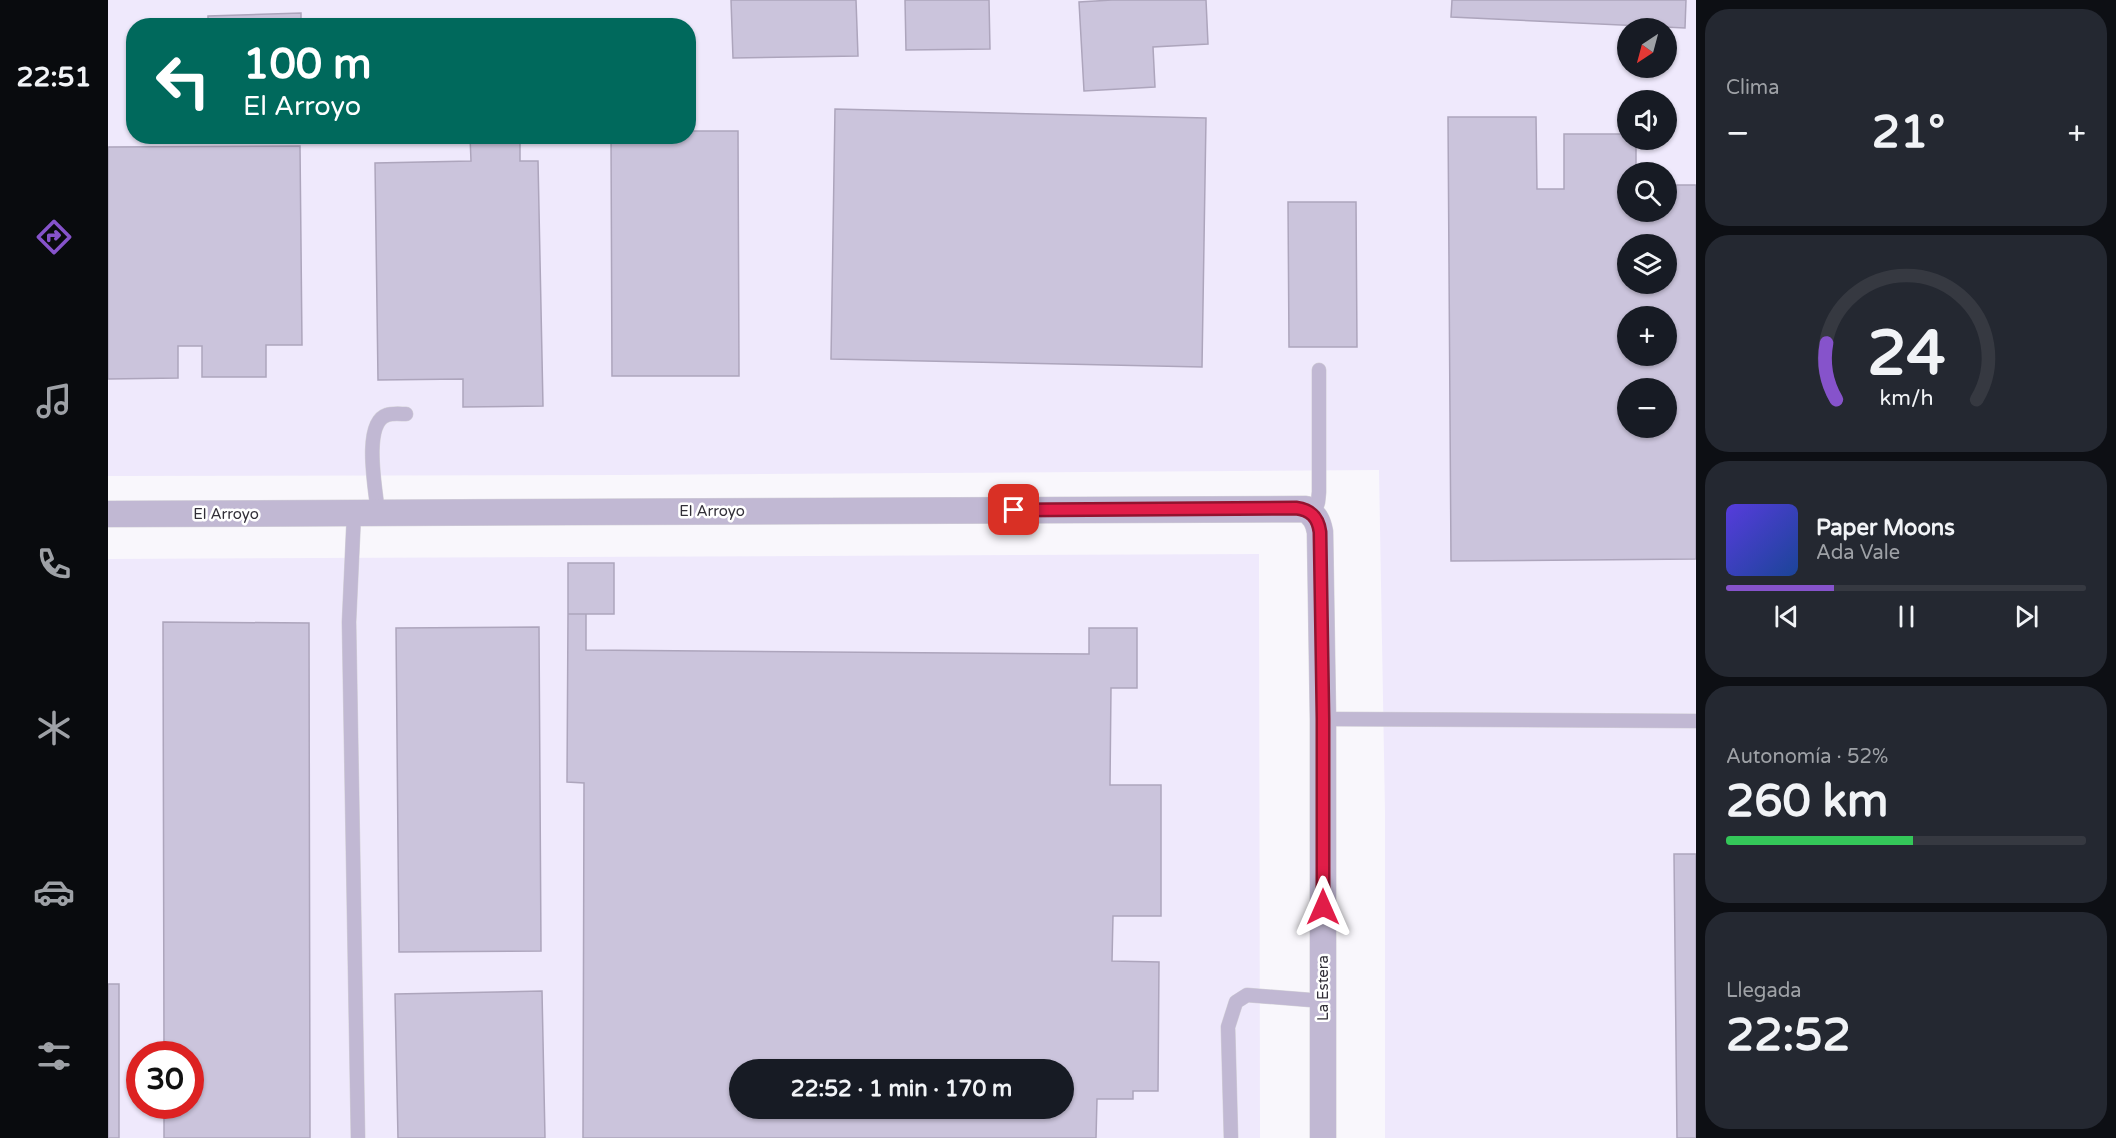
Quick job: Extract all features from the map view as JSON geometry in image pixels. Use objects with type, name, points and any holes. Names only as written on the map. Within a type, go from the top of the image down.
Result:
[{"type":"street","name":"El Arroyo","points":[[108,514],[1296,508],[1306,509],[1314,515]]},
{"type":"street","name":"La Estera","points":[[1314,515],[1319,523],[1320,532],[1323,719],[1323,1138]]},
{"type":"lane","points":[[1314,515],[1319,492],[1319,370]]},
{"type":"lane","points":[[358,1138],[349,622],[373,462],[373,430],[388,414],[406,414]]},
{"type":"lane","points":[[1323,719],[1696,721]]},
{"type":"lane","points":[[1231,1138],[1228,1027],[1236,1002],[1247,995],[1323,1001]]},
{"type":"shaded area","points":[[108,0],[1696,0],[1696,1138],[1385,1138],[1385,812],[1379,470],[108,476]]},
{"type":"shaded area","points":[[1259,554],[1260,1138],[108,1138],[108,559]]},
{"type":"building","points":[[731,0],[856,0],[858,56],[733,58]]},
{"type":"building","points":[[905,0],[989,0],[990,49],[906,50]]},
{"type":"building","points":[[1206,0],[1208,44],[1153,47],[1155,87],[1084,91],[1079,2]]},
{"type":"building","points":[[1452,0],[1686,0],[1685,28],[1677,28],[1677,18],[1617,18],[1617,25],[1451,17]]},
{"type":"building","points":[[301,13],[301,18],[208,18],[208,16]]},
{"type":"building","points":[[835,109],[1206,118],[1202,367],[831,359]]},
{"type":"building","points":[[1448,117],[1536,117],[1537,189],[1564,189],[1564,134],[1617,134],[1617,150],[1636,150],[1636,162],[1617,162],[1617,222],[1677,222],[1677,185],[1696,185],[1696,559],[1451,561]]},
{"type":"building","points":[[696,131],[738,131],[739,376],[612,376],[611,144],[696,144]]},
{"type":"building","points":[[470,144],[520,144],[520,161],[538,161],[543,406],[463,407],[463,379],[378,380],[375,163],[471,161]]},
{"type":"building","points":[[300,146],[302,345],[266,345],[266,377],[202,377],[202,346],[178,346],[178,378],[108,379],[108,147]]},
{"type":"building","points":[[1288,202],[1356,202],[1357,347],[1289,347]]},
{"type":"building","points":[[568,563],[614,563],[614,614],[568,614]]},
{"type":"building","points":[[568,614],[586,614],[586,650],[1089,654],[1089,628],[1137,628],[1137,688],[1111,688],[1110,785],[1161,785],[1161,916],[1113,916],[1112,961],[1159,962],[1158,1091],[1133,1091],[1133,1099],[1097,1099],[1096,1138],[583,1138],[584,783],[567,782]]},
{"type":"building","points":[[163,622],[309,623],[310,1138],[164,1138],[164,1119],[204,1119],[204,1041],[164,1041]]},
{"type":"building","points":[[539,627],[541,951],[399,952],[396,628]]},
{"type":"building","points":[[1674,854],[1696,854],[1696,1138],[1677,1138]]},
{"type":"building","points":[[108,984],[119,984],[119,1138],[108,1138]]},
{"type":"building","points":[[542,991],[545,1138],[398,1138],[395,994]]},
{"type":"route","points":[[1014,510],[1296,508],[1306,509],[1314,515],[1319,523],[1320,532],[1323,907]]}]
